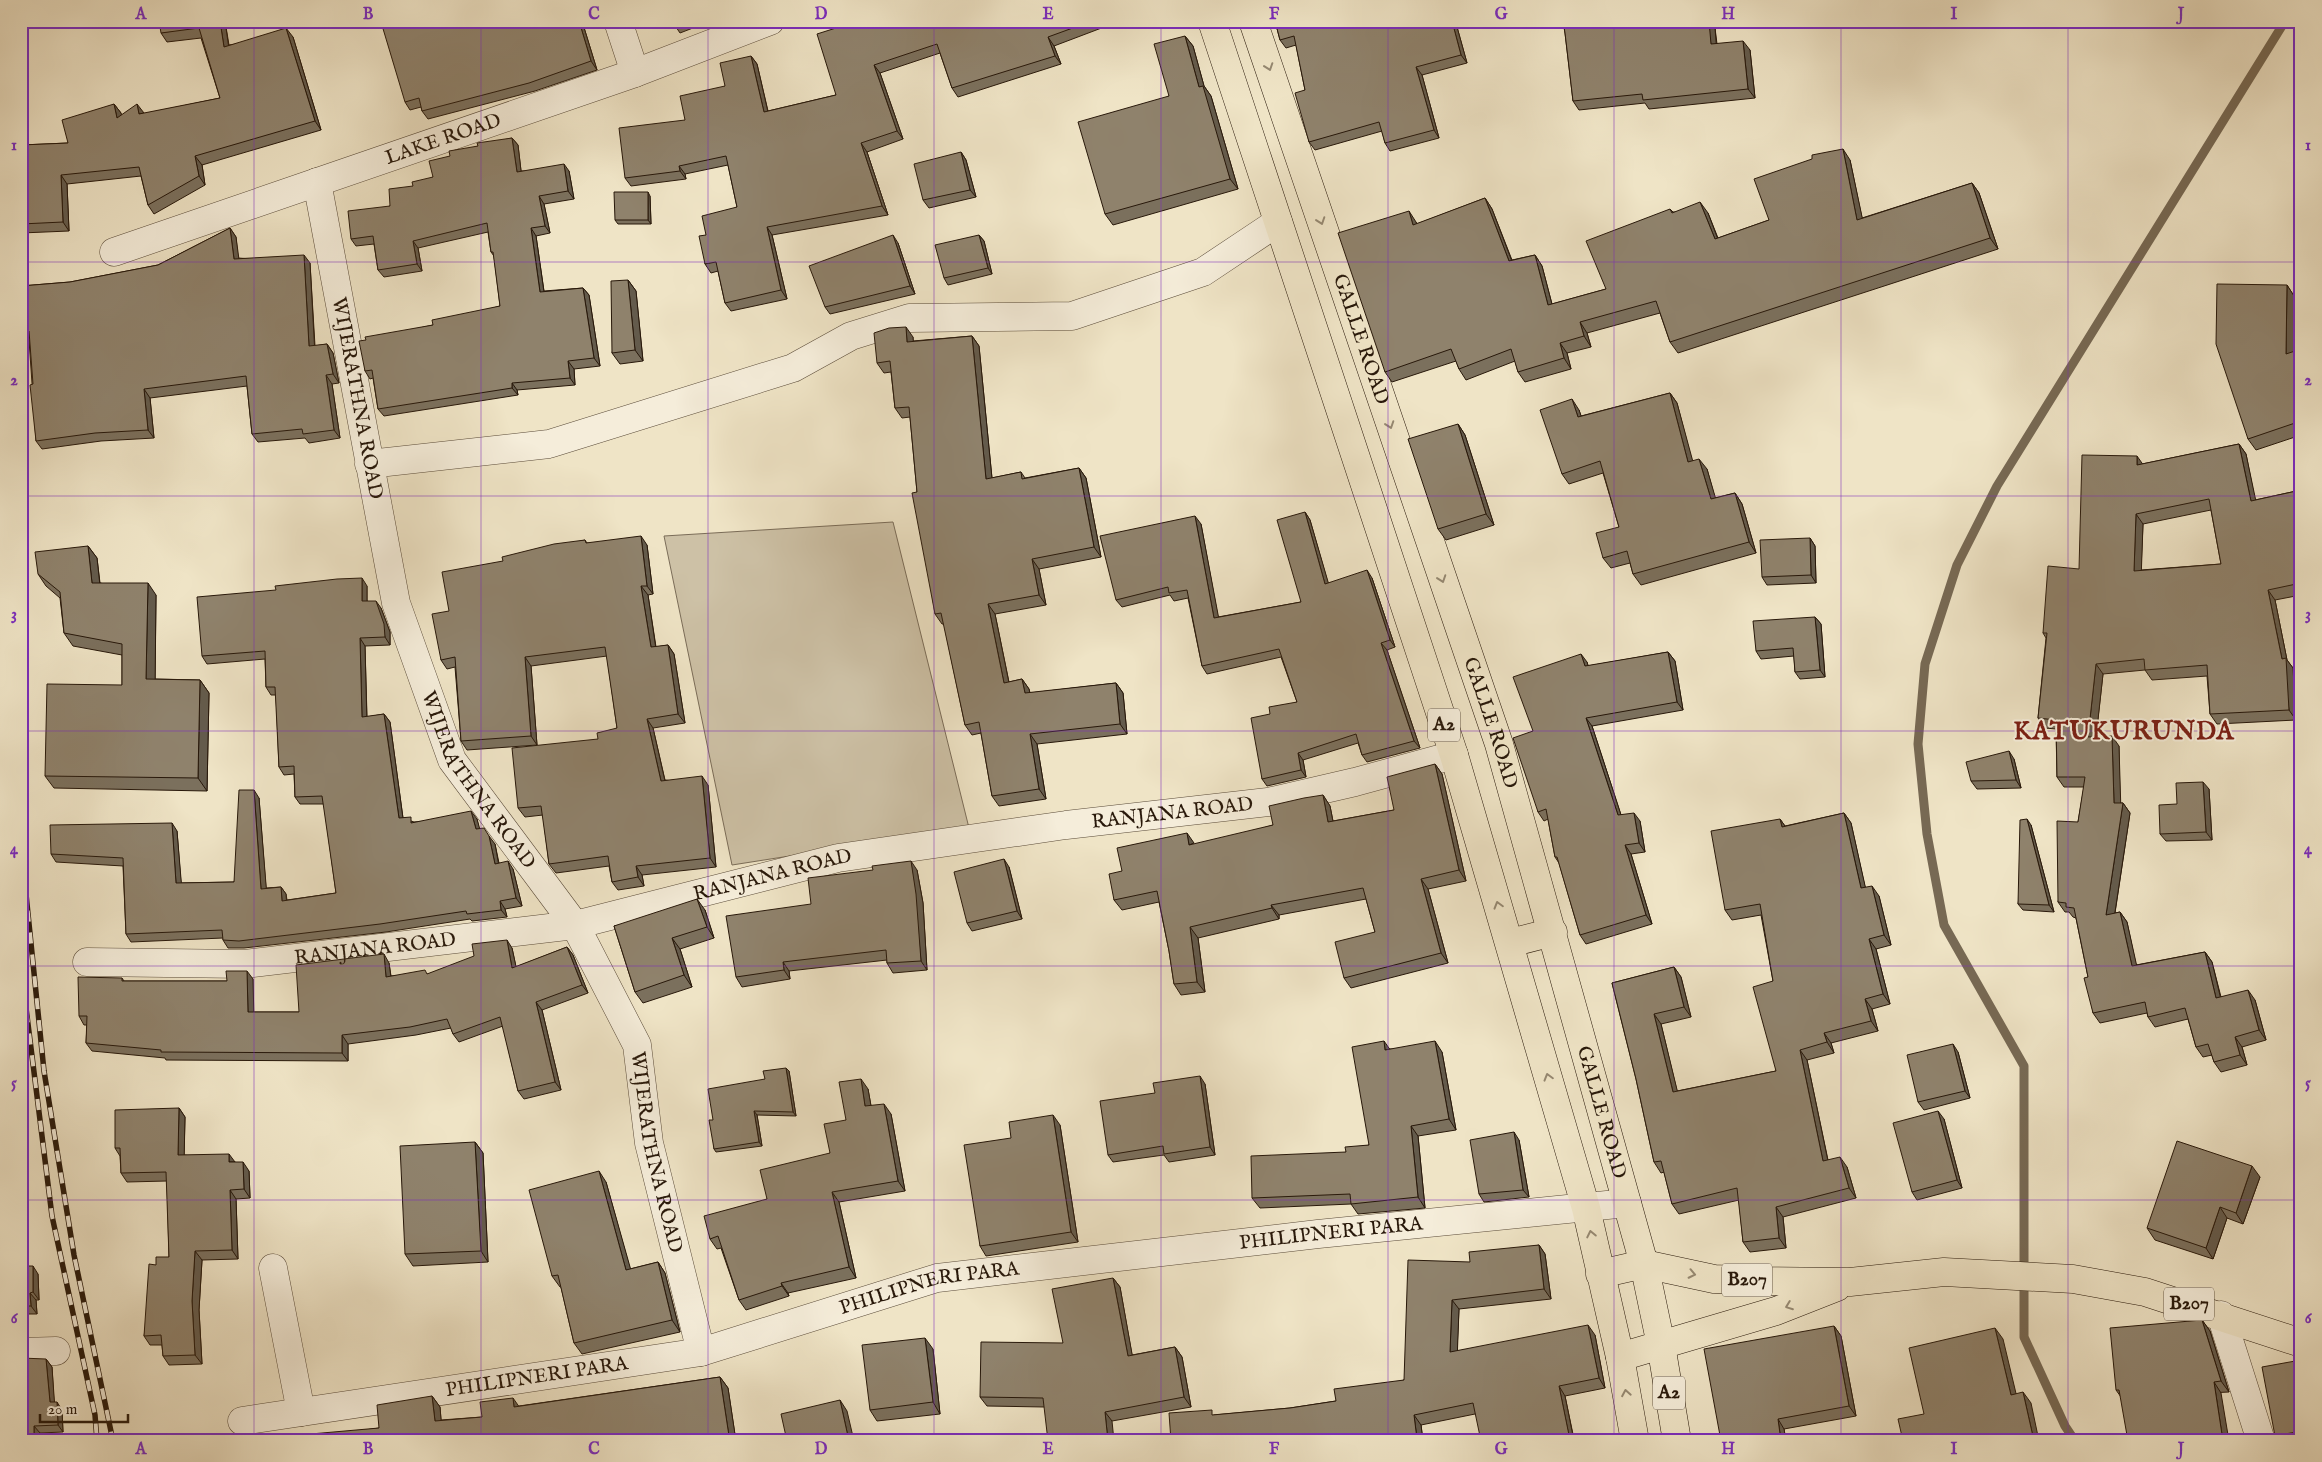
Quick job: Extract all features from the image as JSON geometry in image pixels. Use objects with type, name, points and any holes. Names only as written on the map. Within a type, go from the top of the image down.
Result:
[{"type":"main road","name":"GALLE ROAD","points":[[1212,21],[1454,755],[1586,1208],[1620,1357],[1635,1441]]},
{"type":"main road","name":"GALLE ROAD","points":[[1253,21],[1499,744],[1553,932],[1644,1264],[1661,1345],[1677,1441]]},
{"type":"main road","points":[[1510,943],[1553,932]]},
{"type":"main road","points":[[1600,1274],[1644,1264]]},
{"type":"main road","name":"B207","points":[[1644,1264],[1714,1279],[1850,1282],[1944,1272],[2073,1279],[2145,1292],[2221,1315],[2301,1343]]},
{"type":"main road","name":"B207","points":[[1661,1345],[1776,1311],[1850,1282]]},
{"type":"main road","points":[[1620,1357],[1661,1345]]},
{"type":"street","points":[[618,21],[635,73]]},
{"type":"street","name":"LAKE ROAD","points":[[114,252],[635,73],[770,21]]},
{"type":"street","name":"WIJERATHNA ROAD","points":[[317,182],[396,603],[452,760],[575,925],[637,1045],[649,1143],[701,1352]]},
{"type":"street","points":[[369,464],[549,444],[794,368],[851,336],[909,318],[1072,316],[1203,272],[1278,222]]},
{"type":"street","name":"RANJANA ROAD","points":[[87,962],[245,964],[575,925],[838,858],[1066,825],[1268,802],[1356,782],[1454,755]]},
{"type":"street","name":"PHILIPNERI PARA","points":[[242,1421],[701,1352],[937,1278],[1318,1234],[1627,1203]]},
{"type":"street","points":[[273,1268],[301,1412]]},
{"type":"street","points":[[2221,1315],[2261,1441]]},
{"type":"street","points":[[21,1352],[56,1351]]},
{"type":"shaded area","points":[[893,522],[969,828],[732,865],[664,536]]},
{"type":"building","points":[[159,21],[220,21],[224,47],[286,28],[315,121],[195,156],[199,176],[148,205],[139,167],[61,175],[63,222],[21,224],[21,145],[68,143],[62,120],[114,104],[117,118],[137,104],[139,114],[220,98],[199,28],[161,33]]},
{"type":"building","points":[[579,21],[591,61],[529,83],[422,111],[419,98],[405,102],[381,22]]},
{"type":"building","points":[[673,21],[684,21],[674,25]]},
{"type":"building","points":[[858,21],[1092,21],[1048,37],[1055,56],[952,88],[937,44],[874,65],[897,131],[861,143],[882,206],[767,227],[781,290],[725,303],[716,262],[705,264],[699,236],[706,235],[702,216],[737,207],[726,156],[679,166],[680,171],[625,178],[619,128],[685,120],[680,96],[725,86],[720,63],[751,56],[764,112],[836,95],[817,34]]},
{"type":"building","points":[[1275,21],[1437,21],[1437,23],[1452,21],[1461,55],[1416,67],[1434,130],[1385,143],[1379,122],[1309,142],[1295,93],[1305,90],[1294,36],[1280,40]]},
{"type":"building","points":[[1563,21],[1709,21],[1711,44],[1743,41],[1748,89],[1643,100],[1642,94],[1573,101]]},
{"type":"building","points":[[1185,36],[1199,87],[1203,86],[1230,179],[1105,214],[1078,122],[1169,96],[1154,44]]},
{"type":"building","points":[[512,138],[517,172],[564,164],[568,191],[539,196],[545,226],[531,228],[540,292],[583,288],[594,358],[568,361],[570,378],[512,383],[512,388],[378,409],[372,370],[365,371],[359,341],[366,340],[365,337],[433,325],[432,320],[500,306],[493,252],[491,252],[487,223],[413,241],[417,264],[378,270],[373,236],[351,239],[348,211],[390,206],[389,189],[413,186],[412,182],[433,177],[429,161],[450,156],[449,151],[478,146],[477,143]]},
{"type":"building","points":[[1843,149],[1857,220],[1972,183],[1990,238],[1670,342],[1656,301],[1580,322],[1584,336],[1560,343],[1564,358],[1518,372],[1511,349],[1459,369],[1451,349],[1385,372],[1338,233],[1409,211],[1413,225],[1485,198],[1509,261],[1535,255],[1548,305],[1606,289],[1586,241],[1670,209],[1672,213],[1700,202],[1715,239],[1769,220],[1754,179],[1812,159],[1812,155]]},
{"type":"building","points":[[961,152],[970,190],[923,200],[914,164]]},
{"type":"building","points":[[614,192],[648,192],[648,220],[615,220]]},
{"type":"building","points":[[230,228],[234,259],[304,255],[309,346],[327,344],[333,374],[326,375],[334,430],[303,434],[302,429],[252,434],[246,376],[144,389],[148,430],[95,433],[36,441],[30,385],[33,384],[29,331],[21,332],[21,286],[70,282],[158,265]]},
{"type":"building","points":[[893,235],[910,286],[825,307],[809,266]]},
{"type":"building","points":[[979,235],[988,268],[944,278],[935,245]]},
{"type":"building","points":[[628,280],[635,350],[612,353],[611,281]]},
{"type":"building","points":[[2217,284],[2287,285],[2286,354],[2301,349],[2301,421],[2248,439],[2216,344]]},
{"type":"building","points":[[906,327],[907,342],[972,336],[986,479],[1021,472],[1022,479],[1079,468],[1094,547],[1032,559],[1039,595],[988,604],[1004,683],[1022,679],[1025,693],[1116,683],[1120,724],[1030,734],[1039,789],[992,796],[979,722],[965,725],[941,613],[935,614],[912,493],[917,492],[909,407],[895,408],[890,361],[877,363],[874,333],[889,328]]},
{"type":"building","points":[[1670,393],[1688,462],[1699,459],[1711,499],[1735,493],[1749,542],[1633,574],[1627,551],[1603,558],[1596,533],[1619,527],[1600,461],[1562,474],[1540,410],[1572,399],[1578,417]]},
{"type":"building","points":[[1458,424],[1486,514],[1438,529],[1408,439]]},
{"type":"building","points":[[2239,444],[2251,501],[2301,490],[2301,583],[2268,590],[2282,659],[2286,658],[2289,710],[2210,714],[2207,665],[2145,670],[2144,659],[2096,664],[2088,737],[2112,736],[2114,803],[2123,803],[2106,915],[2120,912],[2132,966],[2205,952],[2216,998],[2248,990],[2259,1030],[2235,1037],[2240,1055],[2214,1062],[2208,1044],[2196,1047],[2185,1008],[2148,1017],[2145,1002],[2093,1013],[2084,978],[2088,977],[2074,908],[2066,907],[2066,903],[2058,902],[2057,821],[2078,822],[2085,777],[2057,777],[2056,720],[2038,718],[2047,633],[2043,633],[2048,566],[2079,569],[2082,455],[2137,456],[2137,465]],"holes":[[[2209,499],[2221,564],[2134,571],[2136,514]]]},
{"type":"building","points":[[1305,512],[1325,584],[1367,570],[1390,640],[1381,643],[1414,741],[1362,755],[1356,734],[1298,753],[1301,770],[1262,779],[1251,718],[1270,714],[1269,707],[1297,702],[1279,649],[1202,666],[1187,590],[1169,593],[1168,587],[1116,600],[1100,536],[1195,516],[1214,618],[1301,602],[1277,520]]},
{"type":"building","points":[[641,536],[647,586],[641,586],[651,647],[668,645],[678,714],[647,719],[661,781],[702,776],[710,858],[636,866],[638,877],[612,882],[608,856],[549,864],[541,806],[518,808],[512,748],[598,739],[597,733],[617,728],[605,647],[525,657],[531,736],[461,741],[455,657],[441,660],[432,614],[449,611],[442,572],[503,561],[502,557],[554,544],[585,540],[586,543]]},
{"type":"building","points":[[1810,538],[1811,575],[1762,577],[1760,540]]},
{"type":"building","points":[[88,546],[92,583],[148,583],[146,679],[200,680],[198,778],[45,776],[47,684],[122,685],[122,644],[64,633],[60,592],[38,574],[35,552]]},
{"type":"building","points":[[362,578],[362,601],[376,601],[384,624],[385,637],[360,638],[362,717],[384,714],[399,818],[411,817],[411,823],[471,811],[476,829],[484,828],[489,836],[495,864],[508,861],[516,898],[500,901],[501,910],[467,914],[466,911],[380,924],[239,941],[223,940],[222,930],[126,934],[123,858],[51,854],[50,825],[172,823],[176,883],[234,882],[239,790],[254,790],[261,889],[281,887],[282,901],[336,893],[322,796],[295,797],[294,766],[279,767],[275,687],[266,687],[265,651],[202,656],[197,597],[276,590],[275,586]]},
{"type":"building","points":[[1815,617],[1820,670],[1795,672],[1793,648],[1756,651],[1753,621]]},
{"type":"building","points":[[1668,652],[1677,702],[1586,718],[1618,815],[1634,813],[1639,843],[1625,845],[1646,915],[1580,935],[1557,857],[1555,857],[1546,809],[1538,812],[1513,738],[1533,731],[1513,677],[1581,654],[1585,666]]},
{"type":"building","points":[[2009,751],[2016,780],[1971,781],[1966,762]]},
{"type":"building","points":[[1435,764],[1459,870],[1421,879],[1441,953],[1344,978],[1335,942],[1375,932],[1363,888],[1271,905],[1272,908],[1190,927],[1197,982],[1174,984],[1157,891],[1114,900],[1109,874],[1122,871],[1117,848],[1187,833],[1189,845],[1273,825],[1269,806],[1323,795],[1328,822],[1394,810],[1387,777]]},
{"type":"building","points":[[2203,782],[2206,832],[2160,834],[2159,805],[2177,804],[2176,783]]},
{"type":"building","points":[[1844,813],[1861,888],[1872,886],[1884,935],[1869,939],[1883,994],[1865,999],[1871,1021],[1824,1033],[1827,1042],[1800,1050],[1823,1161],[1840,1157],[1849,1188],[1776,1207],[1779,1238],[1743,1242],[1737,1188],[1672,1204],[1661,1161],[1654,1162],[1612,983],[1674,967],[1684,1007],[1654,1014],[1673,1092],[1776,1071],[1753,987],[1773,981],[1760,904],[1725,910],[1711,831],[1780,819],[1782,827]]},
{"type":"building","points":[[2027,819],[2049,905],[2018,904],[2020,820]]},
{"type":"building","points":[[1004,859],[1017,911],[967,923],[954,872]]},
{"type":"building","points":[[911,861],[916,894],[921,961],[887,963],[886,950],[783,962],[784,970],[736,977],[726,916],[811,904],[808,878],[873,870],[872,866]]},
{"type":"building","points":[[697,899],[707,927],[672,938],[684,975],[635,992],[614,926]]},
{"type":"building","points":[[507,940],[512,968],[567,947],[582,985],[536,1002],[555,1082],[518,1091],[500,1017],[453,1034],[447,1019],[410,1027],[342,1035],[342,1053],[161,1052],[161,1050],[86,1043],[87,1016],[79,1016],[78,977],[122,978],[122,981],[227,981],[226,971],[247,971],[248,1012],[299,1012],[296,965],[384,954],[386,977],[425,970],[427,974],[474,956],[472,944]]},
{"type":"building","points":[[2298,981],[2301,981],[2301,1017],[2299,1017]]},
{"type":"building","points":[[1384,1041],[1385,1050],[1435,1041],[1449,1119],[1411,1126],[1418,1197],[1351,1204],[1350,1194],[1252,1198],[1251,1156],[1346,1152],[1345,1147],[1369,1145],[1352,1047]]},
{"type":"building","points":[[1953,1044],[1965,1091],[1918,1102],[1907,1055]]},
{"type":"building","points":[[786,1068],[793,1112],[754,1111],[759,1142],[714,1149],[709,1120],[713,1120],[708,1089],[765,1079],[763,1071]]},
{"type":"building","points":[[1200,1076],[1210,1147],[1164,1154],[1163,1146],[1108,1155],[1100,1101],[1155,1093],[1153,1083]]},
{"type":"building","points":[[861,1079],[865,1106],[884,1104],[898,1181],[832,1192],[849,1267],[781,1283],[782,1286],[739,1300],[718,1236],[710,1239],[704,1216],[767,1199],[760,1170],[830,1153],[824,1124],[846,1120],[839,1082]]},
{"type":"building","points":[[179,1108],[178,1155],[229,1154],[229,1162],[243,1162],[244,1189],[230,1190],[232,1250],[195,1251],[192,1301],[195,1355],[163,1356],[161,1335],[144,1336],[149,1264],[156,1265],[156,1257],[169,1257],[166,1172],[121,1173],[120,1148],[115,1148],[115,1110]]},
{"type":"building","points":[[1938,1111],[1957,1180],[1912,1192],[1893,1123]]},
{"type":"building","points":[[1053,1115],[1071,1232],[980,1246],[964,1145],[1011,1138],[1009,1122]]},
{"type":"building","points":[[1514,1132],[1523,1190],[1479,1194],[1470,1140]]},
{"type":"building","points":[[2177,1141],[2252,1166],[2236,1213],[2220,1207],[2206,1248],[2147,1228]]},
{"type":"building","points":[[475,1142],[481,1251],[405,1254],[400,1146]]},
{"type":"building","points":[[599,1171],[626,1270],[658,1262],[672,1320],[574,1343],[558,1275],[552,1276],[529,1190]]},
{"type":"building","points":[[1539,1245],[1544,1289],[1452,1300],[1450,1352],[1588,1325],[1599,1378],[1559,1386],[1570,1440],[1574,1439],[1575,1441],[1481,1441],[1473,1403],[1414,1415],[1417,1439],[1402,1441],[1341,1441],[1340,1435],[1306,1441],[1171,1441],[1169,1413],[1212,1410],[1212,1415],[1290,1408],[1336,1401],[1334,1389],[1404,1380],[1408,1260],[1470,1262],[1469,1252]]},
{"type":"building","points":[[21,1266],[33,1266],[33,1292],[30,1293],[31,1306],[21,1306]]},
{"type":"building","points":[[1113,1278],[1128,1356],[1175,1347],[1184,1397],[1105,1412],[1108,1441],[1048,1441],[1043,1398],[980,1397],[981,1342],[1063,1343],[1052,1289]]},
{"type":"building","points":[[2202,1320],[2221,1381],[2214,1382],[2223,1441],[2128,1441],[2119,1390],[2116,1390],[2110,1328]]},
{"type":"building","points":[[1834,1326],[1849,1406],[1778,1419],[1781,1441],[1721,1441],[1704,1349]]},
{"type":"building","points":[[1995,1328],[2011,1395],[2023,1392],[2034,1441],[1903,1441],[1898,1419],[1924,1414],[1909,1348]]},
{"type":"building","points":[[925,1338],[933,1402],[870,1410],[862,1345]]},
{"type":"building","points":[[21,1358],[46,1359],[50,1402],[57,1402],[58,1425],[34,1426],[34,1441],[21,1441]]},
{"type":"building","points":[[2301,1360],[2301,1431],[2275,1436],[2262,1367]]},
{"type":"building","points":[[720,1377],[729,1436],[737,1435],[738,1441],[646,1441],[646,1439],[632,1441],[288,1441],[288,1436],[379,1428],[377,1405],[432,1396],[435,1421],[482,1417],[480,1402],[513,1398],[514,1407]]},
{"type":"building","points":[[840,1400],[849,1441],[787,1441],[781,1414]]},
{"type":"waterway","points":[[2075,1441],[2065,1426],[2024,1337],[2024,1066],[1944,925],[1927,834],[1918,744],[1925,664],[1957,565],[1997,486],[2285,21]]},
{"type":"railway","points":[[21,845],[44,1071],[74,1255],[113,1441]]},
{"type":"railway","points":[[21,968],[52,1216],[95,1415],[97,1441]]},
{"type":"district","name":"KATUKURUNDA","points":[[2124,732]]}]
